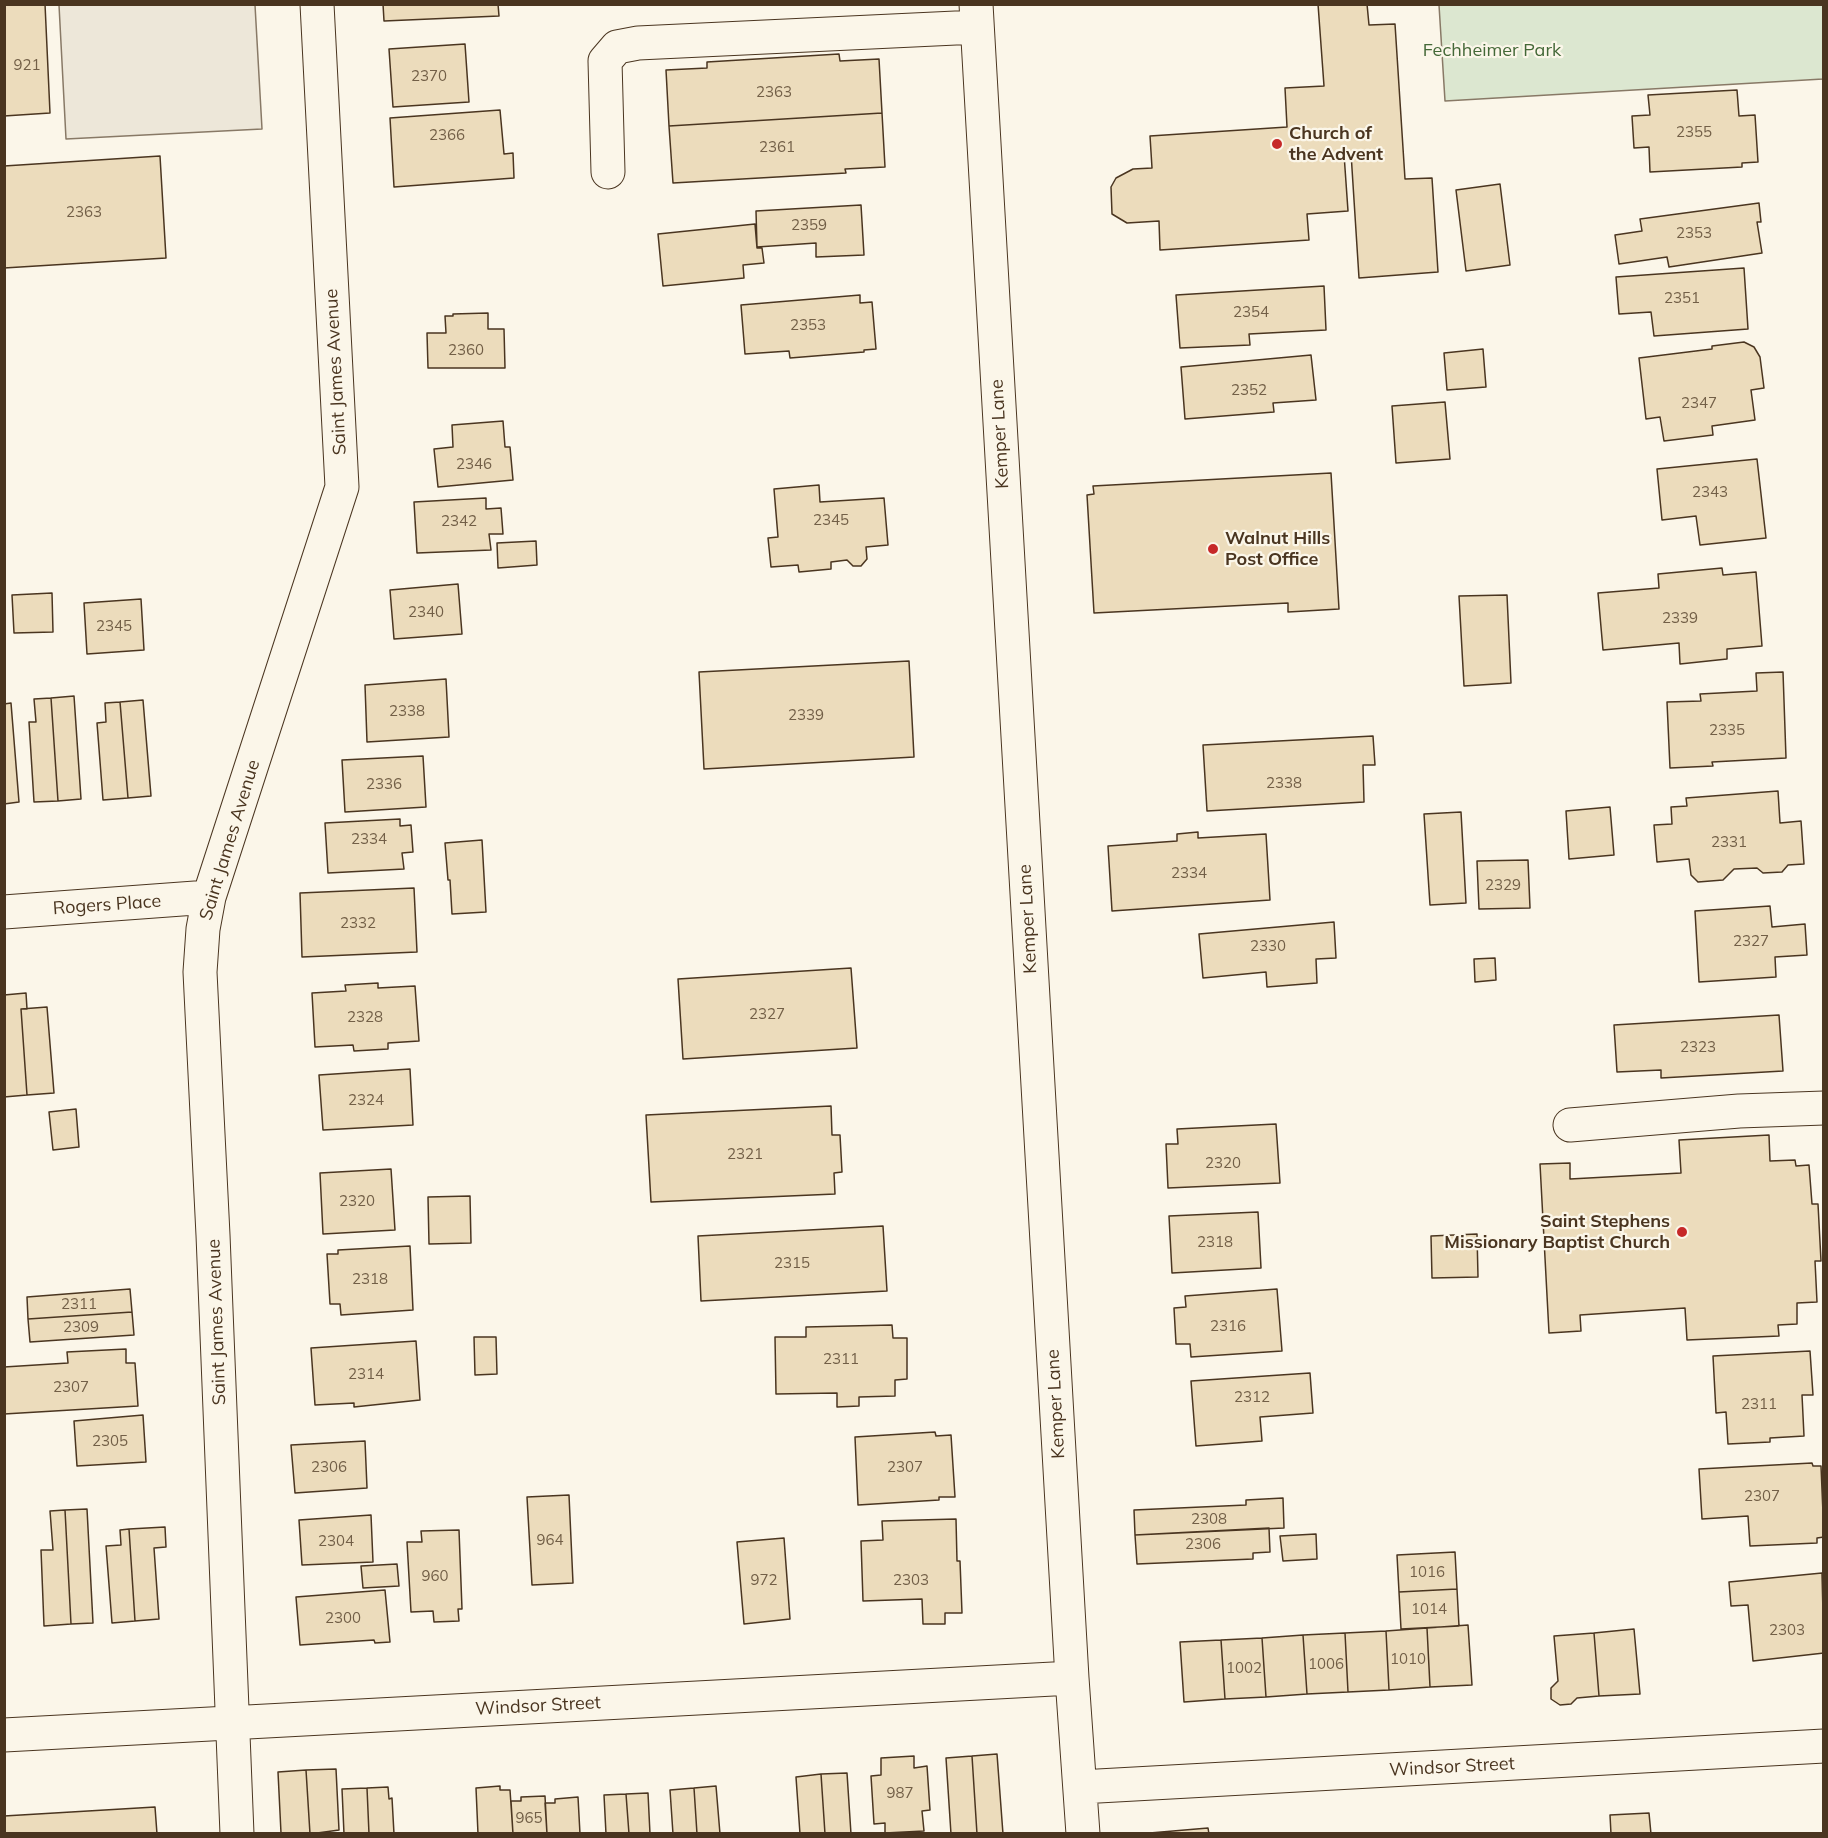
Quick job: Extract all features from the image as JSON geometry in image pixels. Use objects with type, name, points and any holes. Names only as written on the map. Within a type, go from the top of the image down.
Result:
[{"type":"street","name":"Saint James Avenue","points":[[237,1833],[200,972],[203,929],[209,897],[342,488],[317,4]]},
{"type":"street","points":[[608,172],[605,61],[617,47],[638,43],[977,16]]},
{"type":"street","name":"Kemper Lane","points":[[977,16],[1072,1678],[1083,1833]]},
{"type":"street","name":"Rogers Place","points":[[4,912],[209,897]]},
{"type":"street","points":[[1570,1125],[1740,1111],[1824,1108]]},
{"type":"street","name":"Windsor Street","points":[[4,1735],[1072,1678]]},
{"type":"street","name":"Windsor Street","points":[[1080,1787],[1824,1746]]},
{"type":"green space","name":"Fechheimer Park","points":[[1439,5],[1823,5],[1823,79],[1445,101]]},
{"type":"shaded area","points":[[59,5],[255,5],[262,129],[66,139]]},
{"type":"building","points":[[4,4],[45,4],[50,113],[4,116]]},
{"type":"building","points":[[383,4],[498,4],[499,16],[384,21]]},
{"type":"building","name":"Church of the Advent","points":[[1318,4],[1367,4],[1369,25],[1395,24],[1405,179],[1432,178],[1438,272],[1359,278],[1351,153],[1344,154],[1348,211],[1307,214],[1309,240],[1160,250],[1159,221],[1127,223],[1112,214],[1111,187],[1116,178],[1133,169],[1152,168],[1150,136],[1287,127],[1285,88],[1324,86]]},
{"type":"building","points":[[465,44],[469,102],[393,107],[389,49]]},
{"type":"building","points":[[839,54],[840,61],[879,59],[882,113],[669,126],[666,70],[707,68],[707,62]]},
{"type":"building","points":[[1737,90],[1739,116],[1755,115],[1758,162],[1742,163],[1742,167],[1650,172],[1649,147],[1634,148],[1632,116],[1650,115],[1648,95]]},
{"type":"building","points":[[500,110],[504,154],[513,153],[514,178],[394,187],[390,118]]},
{"type":"building","points":[[882,113],[885,167],[845,169],[846,173],[673,183],[669,126]]},
{"type":"building","points":[[160,156],[166,258],[4,268],[4,166]]},
{"type":"building","points":[[1500,184],[1510,265],[1466,271],[1456,190]]},
{"type":"building","points":[[1759,203],[1761,222],[1757,222],[1762,253],[1669,267],[1667,257],[1619,264],[1615,235],[1642,231],[1640,219]]},
{"type":"building","points":[[861,205],[864,255],[816,257],[816,243],[757,247],[756,211]]},
{"type":"building","points":[[755,224],[757,248],[762,248],[764,263],[743,265],[744,278],[663,286],[658,234]]},
{"type":"building","points":[[1744,268],[1748,329],[1654,336],[1651,312],[1619,314],[1616,277]]},
{"type":"building","points":[[1324,286],[1326,330],[1249,334],[1250,345],[1180,348],[1176,295]]},
{"type":"building","points":[[860,295],[860,303],[872,302],[876,349],[790,358],[789,351],[745,354],[741,305]]},
{"type":"building","points":[[488,313],[488,329],[504,329],[505,368],[428,368],[427,333],[446,333],[445,316]]},
{"type":"building","points":[[1744,342],[1754,347],[1760,357],[1764,388],[1751,390],[1755,420],[1712,426],[1713,435],[1664,441],[1660,417],[1646,419],[1639,358],[1712,349],[1712,346]]},
{"type":"building","points":[[1483,349],[1486,387],[1447,390],[1444,353]]},
{"type":"building","points":[[1311,355],[1316,400],[1273,403],[1274,412],[1185,419],[1181,367]]},
{"type":"building","points":[[1445,402],[1450,459],[1396,463],[1392,406]]},
{"type":"building","points":[[503,421],[505,447],[510,447],[513,480],[438,487],[434,449],[453,447],[452,425]]},
{"type":"building","points":[[1757,459],[1766,538],[1700,545],[1696,516],[1662,520],[1657,469]]},
{"type":"building","name":"Walnut Hills Post Office","points":[[1331,473],[1339,609],[1288,612],[1288,603],[1094,613],[1087,495],[1094,494],[1093,486]]},
{"type":"building","points":[[819,485],[820,502],[884,498],[888,545],[866,547],[867,559],[861,566],[853,566],[847,560],[831,562],[831,569],[799,572],[798,565],[771,567],[768,538],[778,537],[774,489]]},
{"type":"building","points":[[486,498],[486,509],[501,508],[503,534],[489,534],[491,550],[417,553],[414,502]]},
{"type":"building","points":[[536,541],[537,565],[498,568],[497,543]]},
{"type":"building","points":[[1722,568],[1723,575],[1756,572],[1762,646],[1727,649],[1727,659],[1680,664],[1679,643],[1603,650],[1598,593],[1659,588],[1658,574]]},
{"type":"building","points":[[458,584],[462,634],[394,639],[390,590]]},
{"type":"building","points":[[52,593],[53,632],[14,633],[12,595]]},
{"type":"building","points":[[1507,595],[1511,683],[1464,686],[1459,596]]},
{"type":"building","points":[[141,599],[144,650],[87,654],[84,603]]},
{"type":"building","points":[[909,661],[914,757],[704,769],[699,672]]},
{"type":"building","points":[[1783,672],[1786,758],[1712,762],[1713,766],[1670,768],[1667,702],[1701,701],[1700,694],[1757,691],[1756,673]]},
{"type":"building","points":[[446,679],[449,737],[367,742],[365,685]]},
{"type":"building","points":[[74,696],[81,799],[58,801],[51,698]]},
{"type":"building","points":[[51,698],[58,801],[34,802],[29,722],[36,722],[34,699]]},
{"type":"building","points":[[143,700],[151,796],[128,798],[120,702]]},
{"type":"building","points":[[120,702],[128,798],[103,800],[97,723],[106,722],[105,703]]},
{"type":"building","points":[[11,703],[19,802],[4,804],[4,704]]},
{"type":"building","points":[[1373,736],[1375,765],[1363,765],[1364,802],[1207,811],[1203,745]]},
{"type":"building","points":[[423,756],[426,807],[345,812],[342,760]]},
{"type":"building","points":[[1778,791],[1780,823],[1801,821],[1804,864],[1788,865],[1782,872],[1763,873],[1757,868],[1734,869],[1723,880],[1698,882],[1691,875],[1689,859],[1657,862],[1654,825],[1672,824],[1671,807],[1687,806],[1686,798]]},
{"type":"building","points":[[1610,807],[1614,855],[1569,859],[1566,811]]},
{"type":"building","points":[[1461,812],[1466,903],[1430,905],[1424,814]]},
{"type":"building","points":[[400,819],[400,826],[411,825],[413,852],[402,853],[404,869],[328,873],[325,823]]},
{"type":"building","points":[[1198,832],[1198,838],[1266,834],[1270,900],[1112,911],[1108,846],[1177,841],[1177,834]]},
{"type":"building","points":[[482,840],[486,912],[452,914],[445,843]]},
{"type":"building","points":[[1528,860],[1530,908],[1479,909],[1477,861]]},
{"type":"building","points":[[414,888],[417,952],[302,957],[300,893]]},
{"type":"building","points":[[1770,906],[1772,927],[1805,924],[1807,955],[1775,957],[1776,977],[1699,982],[1695,911]]},
{"type":"building","points":[[1334,922],[1336,958],[1316,959],[1317,983],[1267,987],[1266,972],[1203,978],[1199,934]]},
{"type":"building","points":[[1495,958],[1496,980],[1475,982],[1474,959]]},
{"type":"building","points":[[851,968],[857,1048],[683,1059],[678,979]]},
{"type":"building","points":[[378,983],[378,988],[415,986],[419,1041],[388,1043],[388,1049],[354,1051],[353,1045],[315,1047],[312,993],[346,991],[345,985]]},
{"type":"building","points":[[26,993],[27,1009],[21,1009],[27,1095],[4,1097],[4,995]]},
{"type":"building","points":[[47,1007],[54,1093],[27,1095],[21,1009]]},
{"type":"building","points":[[1779,1015],[1783,1071],[1661,1078],[1661,1070],[1617,1072],[1614,1025]]},
{"type":"building","points":[[410,1069],[413,1125],[323,1130],[319,1075]]},
{"type":"building","points":[[831,1106],[832,1135],[840,1135],[842,1172],[834,1173],[835,1194],[651,1202],[646,1115]]},
{"type":"building","points":[[76,1109],[79,1147],[53,1150],[49,1112]]},
{"type":"building","points":[[1276,1124],[1280,1183],[1168,1188],[1166,1144],[1178,1144],[1177,1129]]},
{"type":"building","name":"Saint Stephens Missionary Baptist Church","points":[[1769,1135],[1770,1161],[1795,1160],[1796,1166],[1809,1165],[1812,1204],[1818,1204],[1821,1261],[1815,1261],[1817,1302],[1797,1303],[1797,1324],[1778,1325],[1779,1336],[1687,1340],[1685,1308],[1580,1315],[1581,1331],[1549,1333],[1540,1164],[1570,1163],[1570,1179],[1681,1173],[1679,1140]]},
{"type":"building","points":[[391,1169],[395,1230],[323,1234],[320,1173]]},
{"type":"building","points":[[470,1196],[471,1243],[429,1244],[428,1197]]},
{"type":"building","points":[[1258,1212],[1261,1268],[1172,1273],[1169,1216]]},
{"type":"building","points":[[883,1226],[887,1291],[701,1301],[698,1236]]},
{"type":"building","points":[[1477,1234],[1478,1277],[1432,1278],[1431,1236]]},
{"type":"building","points":[[410,1246],[413,1310],[341,1315],[340,1304],[330,1304],[327,1254],[338,1254],[338,1250]]},
{"type":"building","points":[[130,1289],[132,1312],[28,1319],[27,1297]]},
{"type":"building","points":[[1277,1289],[1282,1351],[1191,1357],[1190,1344],[1176,1344],[1174,1308],[1186,1307],[1185,1296]]},
{"type":"building","points":[[132,1312],[134,1335],[30,1342],[28,1319]]},
{"type":"building","points":[[892,1325],[893,1338],[907,1338],[907,1379],[895,1380],[895,1396],[859,1397],[859,1406],[837,1407],[837,1393],[776,1394],[775,1337],[806,1337],[806,1327]]},
{"type":"building","points":[[474,1337],[496,1337],[497,1374],[475,1375]]},
{"type":"building","points":[[416,1341],[420,1400],[354,1407],[354,1403],[315,1405],[311,1348]]},
{"type":"building","points":[[126,1349],[126,1363],[135,1363],[138,1406],[4,1414],[4,1367],[68,1363],[67,1352]]},
{"type":"building","points":[[1810,1351],[1813,1395],[1802,1395],[1804,1436],[1770,1438],[1770,1442],[1728,1444],[1726,1412],[1716,1413],[1713,1356]]},
{"type":"building","points":[[1310,1373],[1313,1413],[1260,1417],[1262,1441],[1196,1446],[1191,1381]]},
{"type":"building","points":[[143,1415],[146,1462],[77,1466],[74,1421]]},
{"type":"building","points":[[935,1432],[936,1436],[951,1435],[955,1497],[858,1505],[855,1437]]},
{"type":"building","points":[[365,1441],[367,1488],[295,1493],[291,1445]]},
{"type":"building","points":[[1812,1463],[1813,1466],[1821,1466],[1824,1537],[1817,1538],[1817,1543],[1750,1546],[1748,1516],[1702,1519],[1699,1469]]},
{"type":"building","points":[[569,1495],[573,1583],[532,1585],[527,1497]]},
{"type":"building","points":[[1283,1498],[1284,1528],[1135,1535],[1134,1510],[1246,1505],[1246,1500]]},
{"type":"building","points":[[87,1509],[93,1623],[71,1624],[65,1510]]},
{"type":"building","points":[[65,1510],[71,1624],[44,1626],[41,1550],[53,1550],[50,1511]]},
{"type":"building","points":[[371,1515],[373,1562],[302,1565],[299,1520]]},
{"type":"building","points":[[956,1519],[962,1613],[945,1613],[945,1624],[923,1624],[922,1599],[863,1601],[861,1541],[883,1540],[882,1521]]},
{"type":"building","points":[[165,1527],[166,1547],[154,1548],[159,1619],[135,1621],[129,1529]]},
{"type":"building","points":[[1269,1528],[1270,1552],[1253,1553],[1253,1559],[1137,1564],[1135,1535]]},
{"type":"building","points":[[129,1529],[135,1621],[112,1623],[106,1546],[121,1545],[120,1530]]},
{"type":"building","points":[[459,1530],[462,1609],[458,1609],[459,1621],[434,1622],[433,1611],[411,1612],[407,1542],[422,1542],[421,1531]]},
{"type":"building","points":[[1316,1534],[1317,1559],[1283,1561],[1280,1536]]},
{"type":"building","points":[[784,1538],[790,1619],[744,1624],[737,1542]]},
{"type":"building","points":[[1455,1552],[1457,1589],[1399,1592],[1397,1555]]},
{"type":"building","points":[[397,1564],[399,1586],[363,1588],[361,1566]]},
{"type":"building","points":[[1822,1573],[1824,1653],[1753,1661],[1748,1605],[1731,1606],[1729,1582]]},
{"type":"building","points":[[1457,1589],[1459,1626],[1401,1629],[1399,1592]]},
{"type":"building","points":[[385,1590],[390,1642],[375,1643],[374,1640],[300,1645],[296,1597]]},
{"type":"building","points":[[1468,1625],[1472,1685],[1430,1687],[1427,1628]]},
{"type":"building","points":[[1427,1628],[1430,1687],[1389,1690],[1386,1631]]},
{"type":"building","points":[[1634,1629],[1640,1694],[1599,1696],[1594,1633]]},
{"type":"building","points":[[1386,1631],[1389,1690],[1348,1692],[1345,1633]]},
{"type":"building","points":[[1345,1633],[1348,1692],[1307,1694],[1303,1635]]},
{"type":"building","points":[[1594,1633],[1599,1696],[1577,1698],[1571,1704],[1560,1705],[1551,1699],[1551,1688],[1558,1681],[1554,1636]]},
{"type":"building","points":[[1303,1635],[1307,1694],[1266,1697],[1262,1638]]},
{"type":"building","points":[[1262,1638],[1266,1697],[1225,1699],[1221,1640]]},
{"type":"building","points":[[1221,1640],[1225,1699],[1184,1702],[1180,1642]]},
{"type":"building","points":[[997,1754],[1003,1834],[977,1834],[972,1756]]},
{"type":"building","points":[[914,1756],[914,1768],[927,1766],[930,1810],[922,1811],[924,1831],[885,1833],[885,1823],[874,1824],[871,1776],[881,1775],[881,1758]]},
{"type":"building","points":[[972,1756],[977,1834],[951,1834],[946,1758]]},
{"type":"building","points":[[336,1769],[339,1830],[310,1834],[306,1770]]},
{"type":"building","points":[[306,1770],[310,1834],[281,1833],[278,1772]]},
{"type":"building","points":[[847,1773],[851,1834],[825,1834],[821,1774]]},
{"type":"building","points":[[821,1774],[825,1834],[800,1834],[796,1777]]},
{"type":"building","points":[[500,1786],[500,1790],[510,1790],[513,1834],[478,1834],[476,1788]]},
{"type":"building","points":[[716,1786],[720,1834],[697,1834],[694,1788]]},
{"type":"building","points":[[388,1787],[389,1799],[392,1798],[394,1834],[369,1834],[367,1788]]},
{"type":"building","points":[[367,1788],[369,1834],[344,1834],[342,1789]]},
{"type":"building","points":[[694,1788],[697,1834],[673,1834],[670,1790]]},
{"type":"building","points":[[648,1793],[650,1834],[629,1834],[626,1794]]},
{"type":"building","points":[[626,1794],[629,1834],[606,1834],[604,1795]]},
{"type":"building","points":[[545,1796],[547,1834],[513,1834],[511,1801],[521,1801],[521,1797]]},
{"type":"building","points":[[578,1797],[580,1834],[547,1834],[545,1803],[555,1803],[555,1799]]},
{"type":"building","points":[[155,1807],[157,1834],[4,1834],[4,1816]]},
{"type":"building","points":[[1649,1813],[1651,1834],[1611,1834],[1610,1815]]},
{"type":"building","points":[[1208,1828],[1209,1834],[1138,1834]]},
{"type":"place","name":"Church of the Advent","points":[[1277,144]]},
{"type":"place","name":"Walnut Hills Post Office","points":[[1213,549]]},
{"type":"place","name":"Saint Stephens Missionary Baptist Church","points":[[1682,1232]]}]
